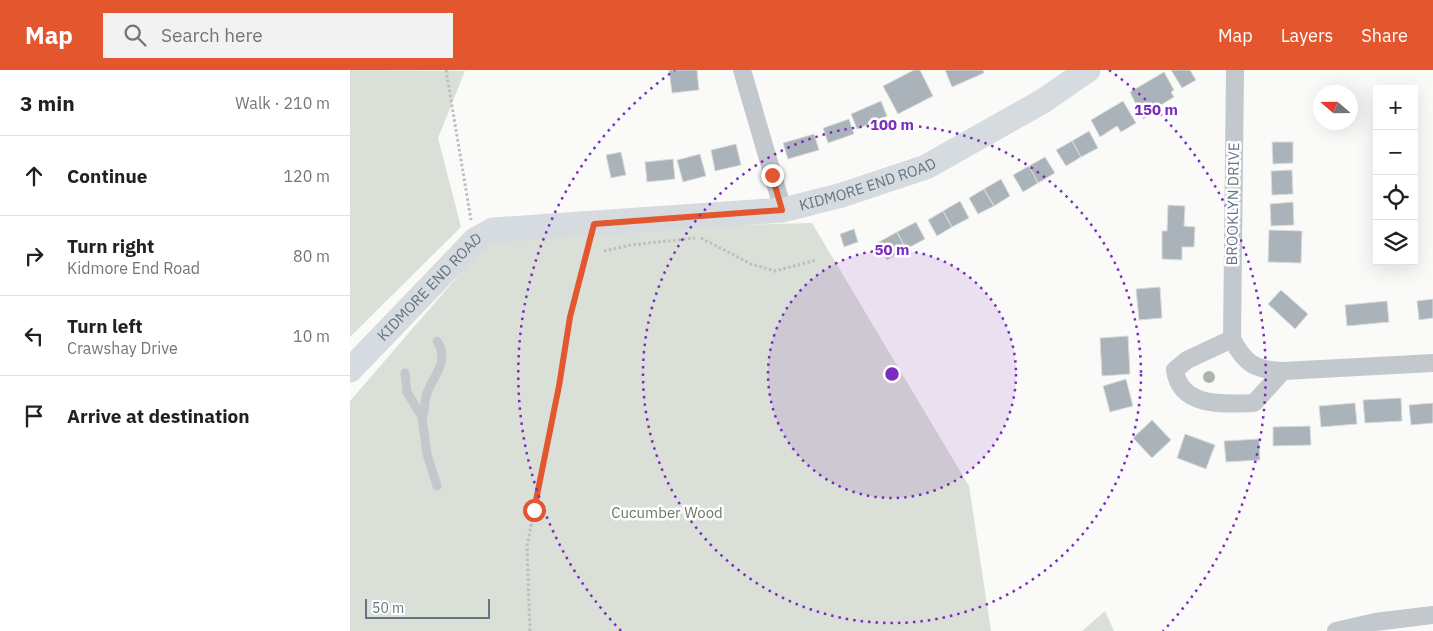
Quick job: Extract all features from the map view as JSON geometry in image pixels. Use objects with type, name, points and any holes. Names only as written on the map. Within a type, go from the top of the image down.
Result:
[{"type":"street","points":[[742,70],[782,210]]},
{"type":"street","name":"KIDMORE END ROAD","points":[[350,370],[475,240],[493,230],[512,227],[594,224],[782,210],[842,195],[926,167],[1043,101],[1088,70]]},
{"type":"street","name":"BROOKLYN DRIVE","points":[[1232,339],[1235,70]]},
{"type":"street","points":[[1283,371],[1254,403],[1218,404],[1190,396],[1176,383],[1175,370],[1187,360],[1232,339],[1241,356],[1260,370],[1283,371],[1433,363]]},
{"type":"street","points":[[1336,631],[1375,622],[1433,615]]},
{"type":"lane","points":[[437,341],[442,357],[441,370],[428,388],[422,416],[427,454],[437,486]]},
{"type":"lane","points":[[405,373],[407,392],[422,416]]},
{"type":"path","points":[[446,70],[475,240]]},
{"type":"path","points":[[530,631],[527,546],[559,386],[570,317],[594,224]]},
{"type":"path","points":[[604,251],[631,245],[702,238],[751,264],[775,272],[817,260]]},
{"type":"green space","points":[[350,70],[465,71],[438,138],[461,227],[350,337]]},
{"type":"green space","name":"Cucumber Wood","points":[[812,223],[969,486],[991,631],[350,631],[350,401],[476,255],[496,238],[593,229]]},
{"type":"green space","points":[[1105,611],[1114,631],[1082,631]]},
{"type":"building","points":[[669,70],[697,70],[699,90],[672,93]]},
{"type":"building","points":[[914,70],[920,70],[933,96],[898,114],[883,86]]},
{"type":"building","points":[[945,70],[983,70],[984,73],[952,87]]},
{"type":"building","points":[[1171,70],[1190,70],[1196,80],[1182,88]]},
{"type":"building","points":[[1164,72],[1174,90],[1171,92],[1174,97],[1151,111],[1153,114],[1143,119],[1130,92]]},
{"type":"building","points":[[881,101],[887,116],[857,129],[851,114]]},
{"type":"building","points":[[1123,101],[1136,123],[1121,132],[1117,126],[1100,137],[1091,120]]},
{"type":"building","points":[[849,119],[854,134],[828,143],[823,128]]},
{"type":"building","points":[[1089,131],[1098,148],[1081,157],[1072,141]]},
{"type":"building","points":[[814,134],[819,150],[788,159],[783,143]]},
{"type":"building","points":[[1072,141],[1081,157],[1066,166],[1056,150]]},
{"type":"building","points":[[1272,142],[1293,142],[1293,163],[1273,164]]},
{"type":"building","points":[[736,144],[741,165],[715,171],[711,150]]},
{"type":"building","points":[[621,152],[626,175],[611,178],[606,155]]},
{"type":"building","points":[[700,154],[706,176],[683,182],[677,160]]},
{"type":"building","points":[[1045,157],[1055,173],[1038,183],[1029,166]]},
{"type":"building","points":[[673,159],[675,179],[647,182],[645,162]]},
{"type":"building","points":[[1029,166],[1038,183],[1023,192],[1013,175]]},
{"type":"building","points":[[1292,170],[1293,194],[1272,195],[1271,171]]},
{"type":"building","points":[[1001,179],[1010,196],[994,206],[984,189]]},
{"type":"building","points":[[984,189],[994,206],[978,214],[969,198]]},
{"type":"building","points":[[960,201],[969,218],[952,227],[943,211]]},
{"type":"building","points":[[1293,202],[1294,225],[1271,226],[1270,204]]},
{"type":"building","points":[[1168,205],[1185,206],[1184,226],[1195,227],[1194,247],[1182,247],[1182,260],[1162,259],[1162,231],[1167,231]]},
{"type":"building","points":[[943,211],[952,227],[937,236],[928,220]]},
{"type":"building","points":[[916,222],[925,239],[906,249],[897,232]]},
{"type":"building","points":[[854,229],[858,242],[844,247],[840,234]]},
{"type":"building","points":[[1269,230],[1302,231],[1301,263],[1268,262]]},
{"type":"building","points":[[897,232],[906,249],[887,260],[877,243]]},
{"type":"building","points":[[1160,287],[1162,318],[1139,320],[1136,289]]},
{"type":"building","points":[[1281,290],[1308,314],[1295,329],[1268,304]]},
{"type":"building","points":[[1433,299],[1433,318],[1419,320],[1417,301]]},
{"type":"building","points":[[1387,301],[1389,322],[1347,326],[1345,305]]},
{"type":"building","points":[[1128,336],[1130,374],[1102,376],[1100,338]]},
{"type":"building","points":[[1126,379],[1133,406],[1110,412],[1103,386]]},
{"type":"building","points":[[1401,398],[1402,421],[1365,423],[1363,400]]},
{"type":"building","points":[[1355,403],[1357,424],[1321,427],[1319,406]]},
{"type":"building","points":[[1433,403],[1433,423],[1411,425],[1409,405]]},
{"type":"building","points":[[1152,420],[1171,440],[1152,458],[1133,438]]},
{"type":"building","points":[[1310,426],[1311,445],[1273,446],[1273,427]]},
{"type":"building","points":[[1185,434],[1215,445],[1206,469],[1177,458]]},
{"type":"building","points":[[1259,439],[1260,460],[1226,462],[1224,441]]},
{"type":"route","points":[[534,510],[559,386],[570,317],[594,224],[782,210],[772,175]]}]
